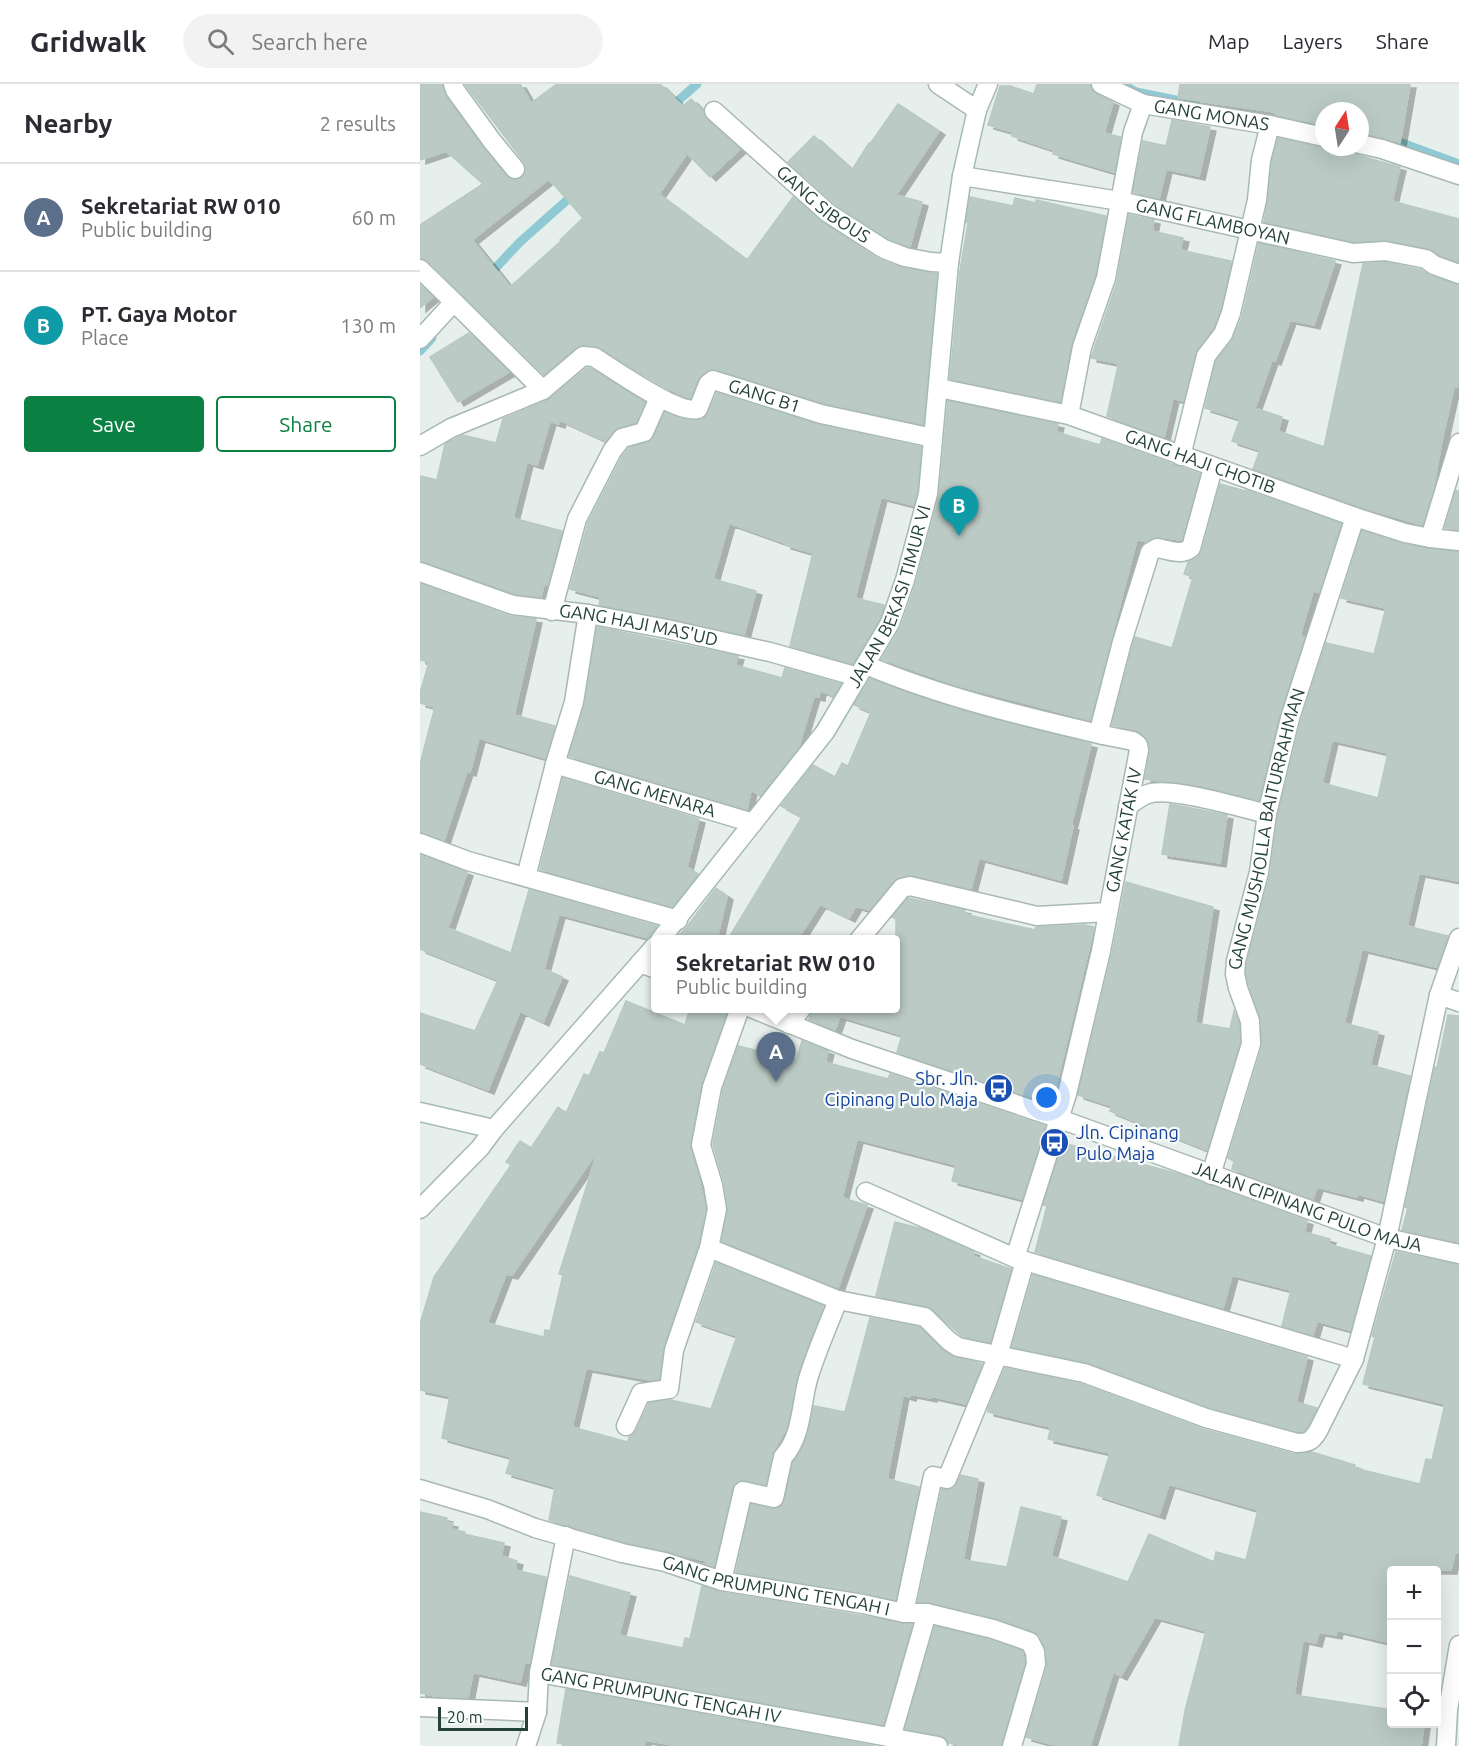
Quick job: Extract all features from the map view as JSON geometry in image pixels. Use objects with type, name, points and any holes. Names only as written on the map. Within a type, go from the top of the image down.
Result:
[{"type":"street","points":[[453,84],[478,124],[515,169]]},
{"type":"street","points":[[938,84],[977,110]]},
{"type":"street","name":"JALAN BEKASI TIMUR VI","points":[[664,935],[825,732],[890,623],[905,580],[928,494],[949,263],[962,176],[977,110],[988,84]]},
{"type":"street","name":"GANG MONAS","points":[[1101,84],[1143,104],[1315,134]]},
{"type":"street","points":[[1069,415],[1082,347],[1106,278],[1132,132],[1143,104]]},
{"type":"street","name":"GANG SIBOUS","points":[[714,111],[828,213],[884,249],[905,257],[949,263]]},
{"type":"street","points":[[1181,456],[1206,356],[1223,334],[1231,313],[1257,200],[1261,160],[1270,125]]},
{"type":"street","points":[[1369,146],[1459,175]]},
{"type":"street","name":"GANG FLAMBOYAN","points":[[962,176],[1120,201],[1353,254],[1385,250],[1426,259],[1434,265],[1459,274]]},
{"type":"street","points":[[420,269],[543,390],[451,428],[420,446]]},
{"type":"street","points":[[420,339],[456,305]]},
{"type":"street","name":"GANG B1","points":[[543,390],[583,356],[588,355],[659,398],[694,411],[698,410],[708,384],[713,380],[820,414],[933,438]]},
{"type":"street","name":"GANG HAJI CHOTIB","points":[[939,388],[1069,415],[1355,517],[1405,533],[1459,541]]},
{"type":"street","points":[[552,611],[577,519],[612,451],[622,438],[644,432],[659,398]]},
{"type":"street","points":[[1430,538],[1459,443]]},
{"type":"street","points":[[1103,735],[1100,727],[1122,642],[1150,552],[1157,548],[1180,553],[1191,548],[1214,468]]},
{"type":"street","name":"GANG MUSHOLLA BAITURRAHMAN","points":[[1211,1175],[1251,1044],[1250,1021],[1235,974],[1236,961],[1259,872],[1267,814],[1290,718],[1355,517]]},
{"type":"street","name":"GANG HAJI MAS'UD","points":[[420,572],[513,605],[588,614],[862,671],[1014,714],[1103,735]]},
{"type":"street","points":[[526,877],[555,764],[574,702],[588,614]]},
{"type":"street","name":"GANG KATAK IV","points":[[904,1613],[933,1476],[947,1479],[998,1355],[1020,1259],[1060,1119],[1108,912],[1138,745],[1133,741],[1103,735]]},
{"type":"street","name":"GANG MENARA","points":[[555,764],[753,823]]},
{"type":"street","points":[[1128,806],[1149,793],[1160,792],[1193,796],[1267,814]]},
{"type":"street","points":[[420,843],[468,861],[678,920]]},
{"type":"street","points":[[862,935],[902,888],[910,886],[1037,916],[1108,912]]},
{"type":"street","points":[[709,1248],[838,1300],[925,1317],[944,1337],[958,1347],[1084,1373],[1206,1418],[1297,1443],[1307,1443],[1318,1431],[1353,1359],[1387,1238],[1439,995],[1459,938]]},
{"type":"street","points":[[420,1209],[480,1148],[494,1129],[648,966]]},
{"type":"street","points":[[1439,995],[1459,1002]]},
{"type":"street","points":[[626,1426],[641,1393],[669,1389],[674,1350],[709,1248],[717,1209],[713,1185],[701,1145],[712,1087],[738,1013]]},
{"type":"street","name":"JALAN CIPINANG PULO MAJA","points":[[763,1013],[852,1049],[1060,1119],[1387,1238],[1459,1254]]},
{"type":"street","points":[[789,1024],[798,1013]]},
{"type":"street","points":[[420,1112],[494,1129]]},
{"type":"street","points":[[866,1192],[1020,1259],[1353,1359]]},
{"type":"street","points":[[722,1581],[743,1491],[774,1498],[783,1457],[796,1434],[809,1377],[838,1300]]},
{"type":"street","name":"GANG PRUMPUNG TENGAH I","points":[[420,1489],[487,1509],[535,1528],[622,1553],[665,1562],[722,1581],[904,1613],[927,1612],[993,1629],[1030,1642],[1035,1652],[1036,1664],[1012,1746]]},
{"type":"street","points":[[539,1673],[566,1536]]},
{"type":"street","points":[[891,1738],[927,1612]]},
{"type":"street","points":[[1446,1746],[1448,1710],[1459,1645]]},
{"type":"street","name":"GANG PRUMPUNG TENGAH IV","points":[[420,1707],[537,1712],[539,1673],[938,1746]]},
{"type":"street","points":[[526,1746],[537,1712]]},
{"type":"building","points":[[420,84],[442,84],[446,97],[483,148],[506,176],[516,180],[525,173],[524,162],[465,84],[520,84],[531,103],[557,84],[660,84],[683,106],[691,99],[703,111],[706,119],[740,149],[710,177],[687,153],[659,194],[747,260],[793,197],[822,222],[878,259],[903,268],[937,274],[923,424],[824,403],[716,369],[710,369],[701,376],[690,398],[667,388],[595,346],[576,347],[544,375],[428,261],[420,258],[420,225],[483,184],[446,151],[420,160]],"holes":[[[549,179],[583,218],[510,287],[472,240]]]},
{"type":"building","points":[[1037,84],[1090,84],[1091,90],[1096,94],[1113,102],[1104,133],[1121,137],[1114,172],[1053,154],[1054,150],[1012,136],[1013,132],[988,125],[1000,86],[1010,86],[1034,94]]},
{"type":"building","points":[[1180,84],[1410,84],[1400,143],[1369,135],[1369,102],[1315,102],[1315,123],[1275,115],[1276,112],[1178,98]]},
{"type":"building","points":[[898,104],[939,131],[896,195],[922,202],[910,246],[889,239],[835,204],[788,162],[814,136],[852,170]]},
{"type":"building","points":[[1172,120],[1210,127],[1199,176],[1166,169],[1159,198],[1133,192],[1143,141],[1166,146]]},
{"type":"building","points":[[1278,138],[1315,146],[1315,156],[1361,156],[1400,167],[1392,201],[1459,219],[1459,262],[1439,255],[1428,248],[1387,240],[1354,242],[1264,222],[1272,162]]},
{"type":"building","points":[[970,197],[1013,206],[1015,198],[1036,203],[1036,200],[1106,216],[1095,275],[1071,343],[1060,402],[950,379],[960,271]]},
{"type":"building","points":[[1129,215],[1154,220],[1152,231],[1183,238],[1180,250],[1231,261],[1220,310],[1213,328],[1195,353],[1183,401],[1173,398],[1164,437],[1107,416],[1118,366],[1117,363],[1091,358],[1117,282]]},
{"type":"building","points":[[1259,243],[1335,261],[1314,325],[1290,320],[1275,361],[1272,360],[1255,408],[1282,417],[1278,431],[1324,447],[1363,264],[1384,262],[1421,270],[1430,276],[1459,285],[1459,387],[1454,386],[1434,486],[1422,525],[1253,469],[1260,450],[1232,441],[1240,419],[1205,408],[1216,361],[1232,341],[1242,317]]},
{"type":"building","points":[[420,285],[433,297],[420,308]]},
{"type":"building","points":[[469,333],[509,372],[458,402],[430,357]]},
{"type":"building","points":[[587,368],[645,402],[636,423],[618,427],[606,441],[560,420],[559,424],[550,421],[537,465],[527,462],[513,518],[562,531],[547,585],[544,584],[541,597],[516,594],[420,561],[420,476],[437,480],[445,444],[463,435],[496,443],[503,419],[548,400]]},
{"type":"building","points":[[717,393],[819,425],[921,447],[917,492],[913,505],[881,497],[855,598],[884,605],[880,618],[853,664],[790,646],[813,553],[785,545],[785,543],[729,523],[713,579],[756,591],[744,635],[599,605],[601,597],[570,589],[588,523],[622,457],[629,448],[652,440],[665,412],[686,420],[704,419]]},
{"type":"building","points":[[948,401],[1058,424],[1056,432],[1100,445],[1102,439],[1200,474],[1181,540],[1159,537],[1146,542],[1137,539],[1090,720],[956,685],[882,659],[901,627],[916,583],[939,497]]},
{"type":"building","points":[[1220,484],[1246,490],[1341,524],[1319,592],[1313,591],[1300,636],[1304,637],[1279,715],[1259,800],[1190,784],[1145,779],[1150,752],[1146,737],[1136,730],[1112,725],[1135,637],[1172,648],[1193,577],[1184,574],[1188,562],[1197,558],[1202,551]]},
{"type":"building","points":[[1456,491],[1459,491],[1459,530],[1445,528]]},
{"type":"building","points":[[1362,531],[1403,544],[1459,552],[1459,881],[1419,873],[1407,926],[1448,936],[1437,967],[1362,949],[1344,1023],[1378,1032],[1370,1065],[1410,1076],[1383,1201],[1317,1187],[1313,1199],[1232,1169],[1234,1161],[1228,1158],[1262,1047],[1261,1020],[1246,973],[1247,963],[1270,875],[1278,816],[1301,721],[1326,643],[1374,654],[1386,608],[1341,598]],"holes":[[[1332,740],[1388,753],[1378,798],[1322,783]]]},
{"type":"building","points":[[420,584],[509,616],[536,619],[514,715],[555,726],[545,758],[479,738],[470,772],[467,771],[444,840],[420,832],[420,764],[435,707],[420,703],[420,693],[429,662],[420,660]]},
{"type":"building","points":[[597,627],[738,656],[735,665],[782,678],[785,668],[841,684],[833,696],[820,690],[819,697],[814,696],[799,746],[760,795],[751,790],[747,809],[569,756],[585,704]]},
{"type":"building","points":[[870,679],[950,707],[1091,744],[1071,826],[1073,826],[1061,880],[979,858],[971,889],[907,875],[893,881],[869,910],[856,906],[849,918],[820,904],[801,935],[730,935],[802,817],[781,806],[813,765],[835,777],[842,763],[848,766],[871,712],[854,705]]},
{"type":"building","points":[[563,778],[699,819],[687,867],[698,874],[672,907],[540,869]]},
{"type":"building","points":[[1170,804],[1227,815],[1220,863],[1162,854]]},
{"type":"building","points":[[420,855],[467,872],[448,928],[511,953],[529,890],[657,926],[648,938],[559,914],[544,969],[562,977],[543,1022],[520,1011],[488,1090],[420,1064],[420,1013],[475,1031],[498,980],[420,949]]},
{"type":"building","points":[[1126,882],[1213,907],[1195,1023],[1230,1029],[1234,1011],[1239,1023],[1240,1043],[1207,1150],[1110,1111],[1112,1106],[1078,1095],[1112,954]]},
{"type":"building","points":[[716,888],[727,896],[718,935],[679,935]]},
{"type":"building","points":[[908,898],[965,910],[964,914],[1035,930],[1036,927],[1085,925],[1094,927],[1052,1104],[897,1052],[902,1035],[840,1016],[835,1030],[809,1019],[811,1013],[900,1013],[900,935],[896,935],[896,919],[892,917]]},
{"type":"building","points":[[626,1001],[685,1025],[689,1013],[726,1013],[701,1083],[690,1143],[706,1209],[698,1245],[663,1347],[659,1379],[651,1380],[586,1368],[572,1427],[628,1442],[629,1437],[636,1431],[649,1403],[671,1400],[711,1409],[737,1336],[696,1322],[716,1263],[823,1306],[801,1365],[787,1427],[772,1454],[765,1485],[745,1480],[734,1484],[714,1566],[706,1564],[707,1561],[625,1542],[549,1520],[555,1487],[506,1473],[511,1457],[442,1438],[450,1396],[420,1390],[420,1324],[434,1277],[511,1165],[506,1162],[520,1141],[531,1148],[558,1107],[566,1113],[584,1074],[589,1076],[600,1052],[604,1053]],"holes":[[[598,1150],[559,1274],[563,1275],[550,1331],[545,1330],[544,1337],[487,1323],[506,1274],[512,1275]]]},
{"type":"building","points":[[1448,1015],[1459,1016],[1459,1242],[1402,1230],[1408,1208],[1405,1207]]},
{"type":"building","points":[[802,1041],[828,1051],[825,1062],[888,1079],[890,1074],[1045,1126],[1022,1199],[952,1181],[956,1165],[857,1139],[842,1198],[867,1205],[838,1288],[722,1241],[728,1207],[724,1182],[713,1144],[723,1090],[738,1046],[796,1060]]},
{"type":"building","points":[[1063,1143],[1179,1174],[1307,1221],[1304,1232],[1330,1239],[1328,1244],[1371,1256],[1350,1330],[1317,1321],[1313,1335],[1282,1326],[1291,1290],[1232,1275],[1223,1308],[1035,1252],[1047,1206],[1043,1205]]},
{"type":"building","points":[[895,1222],[923,1229],[974,1252],[973,1256],[1011,1269],[990,1342],[962,1336],[928,1306],[876,1296]]},
{"type":"building","points":[[1396,1252],[1459,1265],[1459,1553],[1455,1552],[1451,1570],[1441,1570],[1441,1566],[1387,1566],[1387,1642],[1337,1630],[1336,1635],[1319,1632],[1316,1643],[1303,1640],[1294,1695],[1387,1709],[1387,1728],[1423,1728],[1421,1746],[1179,1746],[1185,1711],[1206,1631],[1155,1617],[1121,1676],[1113,1672],[1090,1746],[1058,1746],[1026,1737],[1047,1667],[1046,1651],[1040,1636],[1034,1631],[996,1618],[930,1602],[918,1602],[942,1489],[954,1488],[961,1475],[978,1479],[963,1560],[1007,1567],[1021,1507],[1061,1517],[1051,1556],[1128,1582],[1149,1534],[1214,1562],[1216,1552],[1246,1560],[1258,1510],[1169,1484],[1159,1515],[1097,1495],[1110,1453],[1048,1439],[1051,1427],[988,1412],[1005,1368],[1081,1384],[1203,1429],[1294,1454],[1312,1452],[1355,1465],[1354,1468],[1420,1484],[1426,1459],[1432,1460],[1445,1404],[1363,1384],[1375,1337],[1372,1336]]},
{"type":"building","points":[[1033,1275],[1307,1357],[1296,1402],[1317,1408],[1304,1431],[1298,1432],[1209,1407],[1088,1362],[1012,1347]]},
{"type":"building","points":[[870,1318],[919,1327],[941,1349],[952,1356],[982,1364],[966,1404],[931,1396],[931,1398],[911,1394],[910,1397],[903,1395],[887,1479],[919,1487],[895,1600],[736,1572],[751,1504],[772,1509],[783,1505],[793,1462],[808,1434],[814,1406],[845,1412]]},
{"type":"building","points":[[420,1512],[447,1518],[446,1522],[452,1523],[451,1529],[465,1532],[464,1534],[504,1543],[501,1556],[517,1561],[515,1570],[546,1577],[530,1663],[525,1662],[520,1682],[473,1672],[468,1698],[420,1693]]},
{"type":"building","points":[[570,1576],[630,1593],[619,1635],[683,1648],[685,1638],[690,1639],[702,1586],[720,1592],[912,1624],[883,1725],[552,1664]]},
{"type":"building","points":[[935,1626],[1022,1651],[1025,1663],[1001,1746],[965,1746],[949,1743],[940,1735],[905,1729]]},
{"type":"building","points":[[566,1689],[875,1746],[678,1746],[645,1740],[644,1746],[572,1746],[557,1743]]},
{"type":"waterway","points":[[670,108],[697,84]]},
{"type":"waterway","points":[[1122,84],[1136,92],[1195,104]]},
{"type":"waterway","points":[[1306,125],[1315,126]]},
{"type":"waterway","points":[[1391,139],[1459,164]]},
{"type":"waterway","points":[[487,277],[520,242],[575,193]]},
{"type":"waterway","points":[[420,351],[432,338]]},
{"type":"place","name":"PT. Gaya Motor","points":[[959,536]]},
{"type":"place","name":"Sekretariat RW 010","points":[[776,1082]]},
{"type":"place","name":"Sbr. Jln. Cipinang Pulo Maja","points":[[999,1089]]},
{"type":"place","name":"Jln. Cipinang Pulo Maja","points":[[1055,1143]]}]
